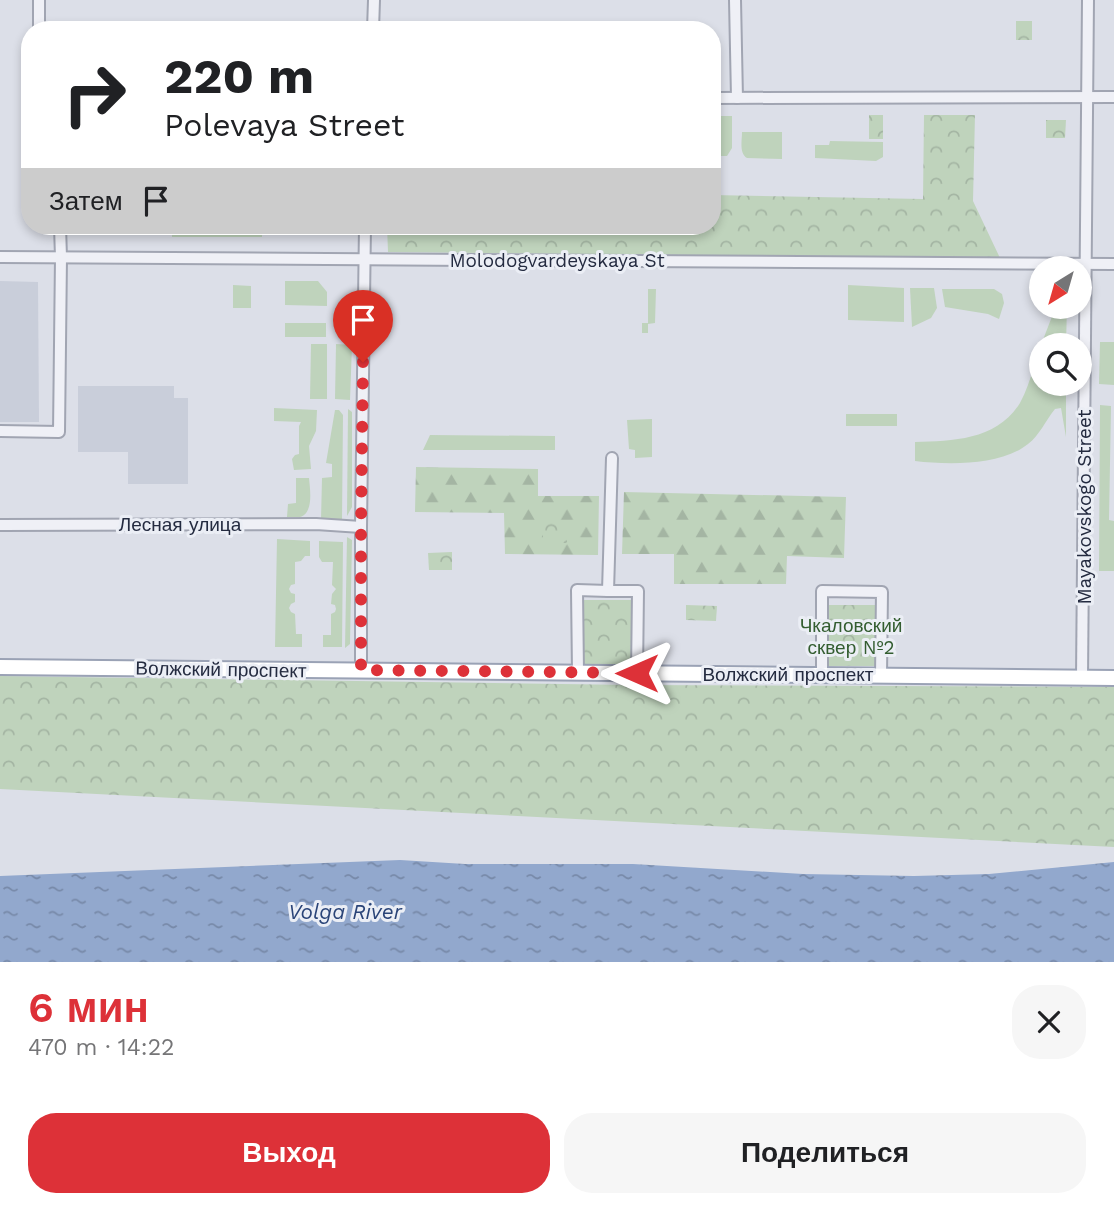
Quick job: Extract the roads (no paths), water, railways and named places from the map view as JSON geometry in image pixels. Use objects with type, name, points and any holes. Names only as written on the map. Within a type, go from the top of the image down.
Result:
[{"type":"main road","name":"Волжский проспект","points":[[0,667],[1114,678]]},
{"type":"street","points":[[39,0],[39,21]]},
{"type":"street","points":[[373,21],[374,0]]},
{"type":"street","points":[[735,0],[737,98]]},
{"type":"street","name":"Mayakovskogo Street","points":[[1086,256],[1088,0]]},
{"type":"street","points":[[721,98],[1114,97]]},
{"type":"street","points":[[0,431],[59,432],[60,235]]},
{"type":"street","points":[[361,670],[366,235]]},
{"type":"street","name":"Molodogvardeyskaya St","points":[[0,257],[1029,264]]},
{"type":"street","name":"Molodogvardeyskaya St","points":[[1092,264],[1114,264]]},
{"type":"street","name":"Mayakovskogo Street","points":[[1082,677],[1085,319]]},
{"type":"street","points":[[608,591],[612,458]]},
{"type":"street","name":"Лесная улица","points":[[0,525],[316,524],[361,527]]},
{"type":"street","points":[[578,672],[577,590],[638,591],[637,673]]},
{"type":"street","points":[[822,674],[822,591],[882,592],[881,675]]},
{"type":"water","name":"Volga River","points":[[400,860],[465,864],[633,864],[803,874],[914,876],[989,874],[1114,862],[1114,962],[0,962],[0,876]]},
{"type":"park label","name":"Чкаловский сквер №2","points":[[851,636]]}]
